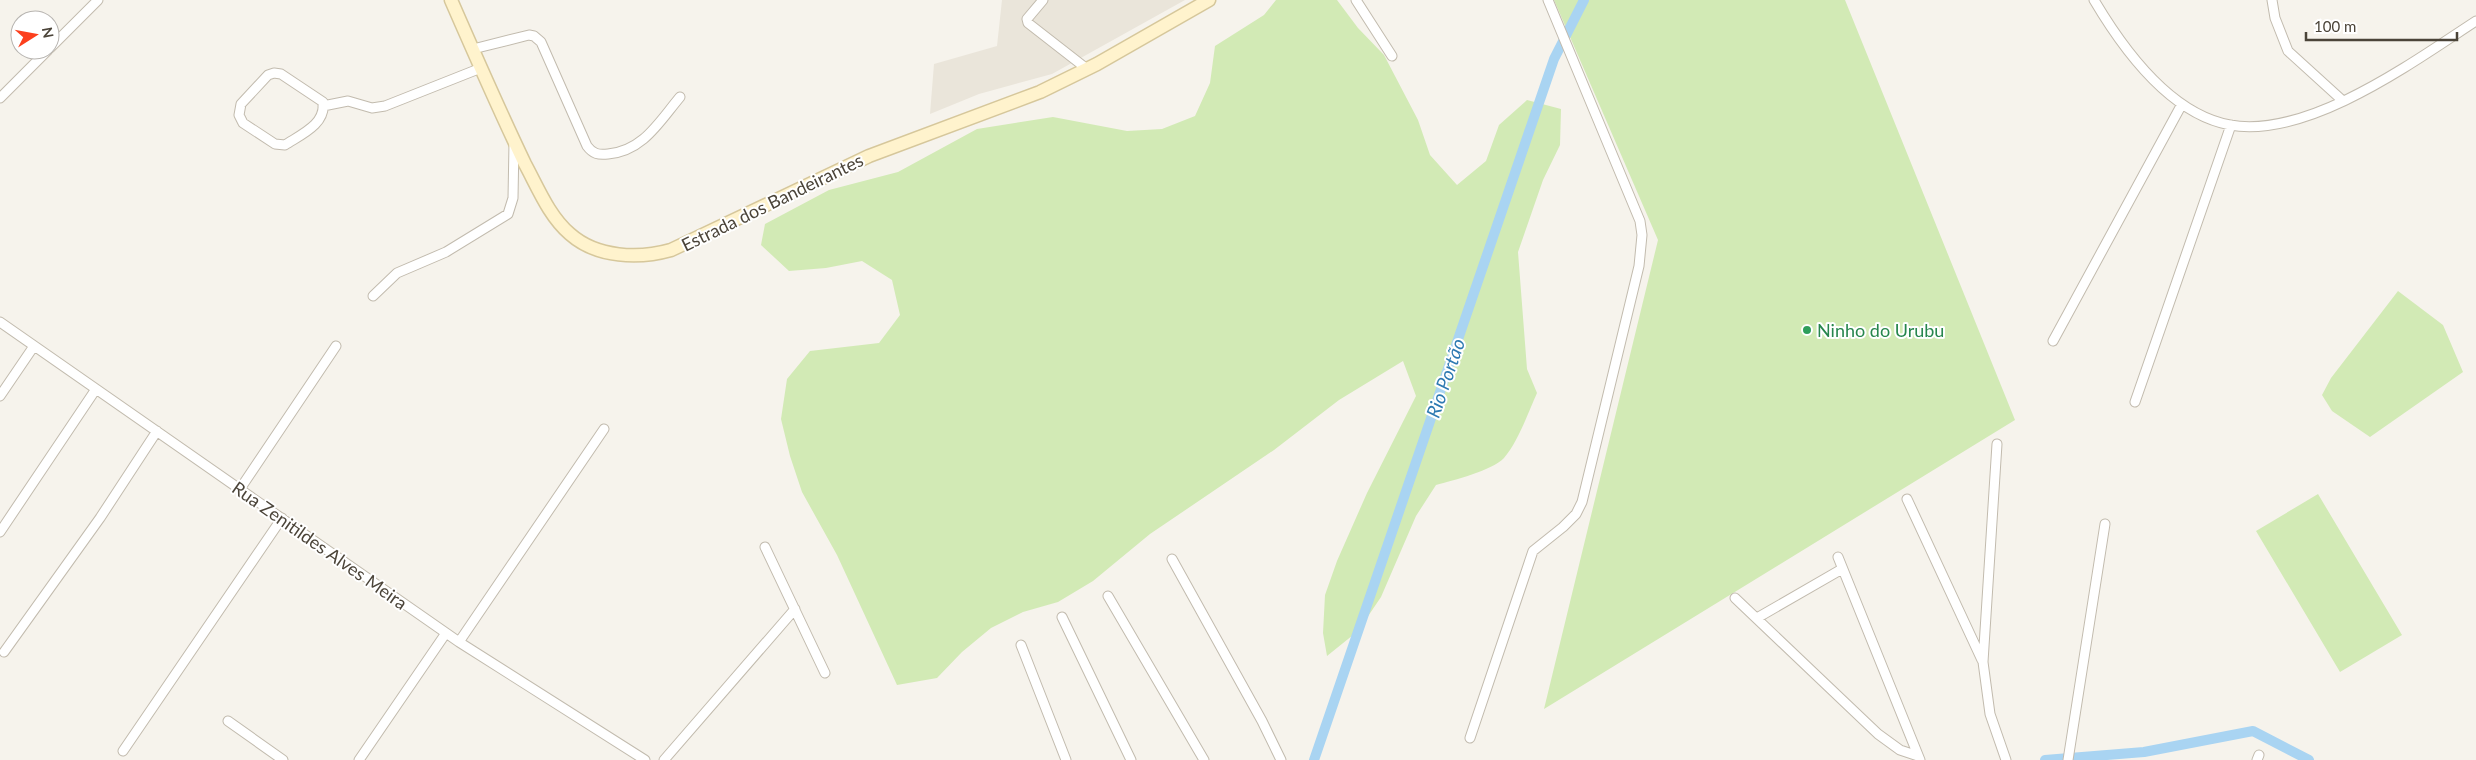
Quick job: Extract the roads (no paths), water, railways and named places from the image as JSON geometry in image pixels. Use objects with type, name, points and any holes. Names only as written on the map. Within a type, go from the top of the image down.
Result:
[{"type":"main road","name":"Estrada dos Bandeirantes","points":[[451,0],[514,140],[543,198],[570,234],[581,242],[597,249],[644,256],[671,250],[869,156],[1010,104],[1087,69],[1209,0]]},
{"type":"street","points":[[60,38],[98,0]]},
{"type":"street","points":[[1043,0],[1027,18],[1030,26],[1087,69]]},
{"type":"street","points":[[1356,0],[1392,56]]},
{"type":"street","points":[[1470,738],[1533,551],[1576,514],[1582,502],[1639,266],[1642,234],[1640,221],[1548,0]]},
{"type":"street","points":[[2094,0],[2105,19],[2150,76],[2166,93],[2182,104],[2214,120],[2231,125],[2278,124],[2330,108],[2476,21]]},
{"type":"street","points":[[2272,0],[2275,18],[2288,51],[2343,101]]},
{"type":"street","points":[[473,49],[528,35],[534,36],[541,42],[587,146],[591,152],[598,155],[614,154],[636,146],[649,135],[680,97]]},
{"type":"street","points":[[0,98],[38,60]]},
{"type":"street","points":[[323,106],[348,101],[372,108],[385,106],[481,68]]},
{"type":"street","points":[[274,73],[281,74],[323,102],[323,106],[324,111],[320,120],[285,145],[275,144],[243,123],[239,115],[242,104],[268,75],[274,73]]},
{"type":"street","points":[[2053,340],[2182,104]]},
{"type":"street","points":[[2135,402],[2231,125]]},
{"type":"street","points":[[373,296],[397,273],[446,252],[508,214],[513,198],[514,140]]},
{"type":"street","name":"Rua Zenitildes Alves Meira","points":[[0,322],[458,642],[645,760]]},
{"type":"street","points":[[0,396],[34,346]]},
{"type":"street","points":[[240,489],[336,346]]},
{"type":"street","points":[[0,532],[96,389]]},
{"type":"street","points":[[458,642],[604,428]]},
{"type":"street","points":[[4,652],[100,518],[157,431]]},
{"type":"street","points":[[1998,444],[1983,662],[1990,714],[2006,760]]},
{"type":"street","points":[[1907,499],[1983,662]]},
{"type":"street","points":[[124,751],[282,518]]},
{"type":"street","points":[[2068,760],[2105,524]]},
{"type":"street","points":[[765,547],[825,672]]},
{"type":"street","points":[[1838,557],[1919,758]]},
{"type":"street","points":[[1172,559],[1262,721],[1281,760]]},
{"type":"street","points":[[1757,618],[1842,569]]},
{"type":"street","points":[[1108,596],[1204,760]]},
{"type":"street","points":[[1735,598],[1878,734],[1900,750],[1919,758]]},
{"type":"street","points":[[664,760],[795,609]]},
{"type":"street","points":[[1062,617],[1131,760]]},
{"type":"street","points":[[359,760],[446,633]]},
{"type":"street","points":[[1021,645],[1066,760]]},
{"type":"street","points":[[228,721],[283,760]]},
{"type":"waterway","name":"Rio Portão","points":[[1314,760],[1554,59],[1584,0]]},
{"type":"waterway","points":[[2045,760],[2144,752],[2253,731],[2309,760]]},
{"type":"place","name":"Ninho do Urubu","points":[[1807,330]]}]
